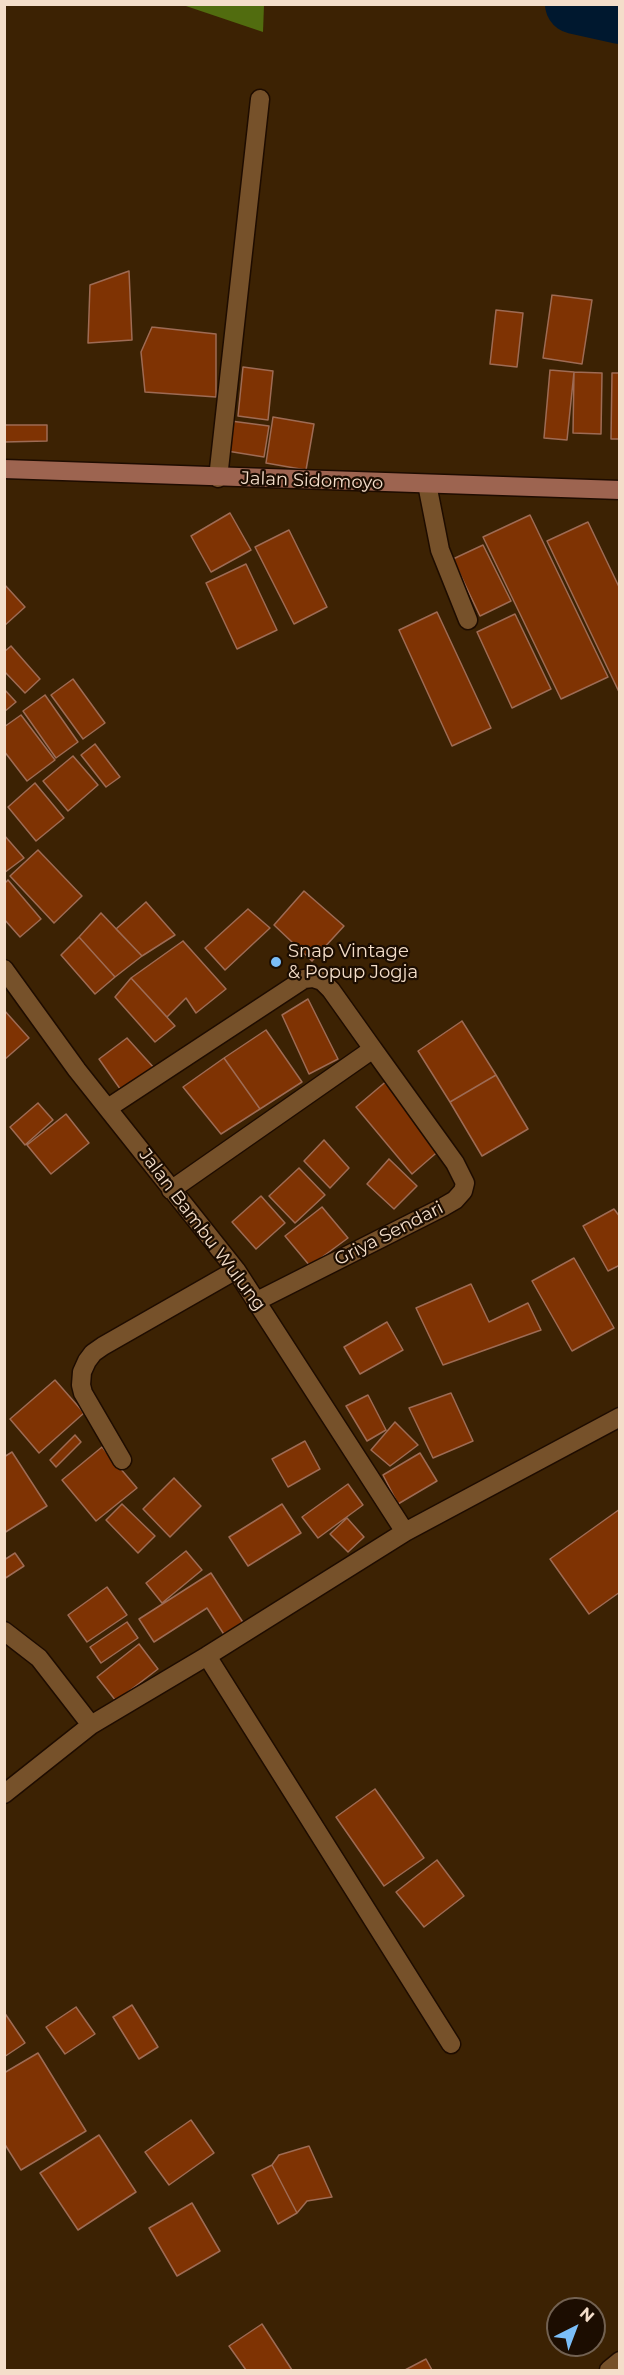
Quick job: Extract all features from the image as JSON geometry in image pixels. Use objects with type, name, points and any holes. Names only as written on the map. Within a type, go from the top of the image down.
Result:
[{"type":"main road","name":"Jalan Sidomoyo","points":[[4,469],[620,490]]},
{"type":"street","points":[[218,478],[260,99]]},
{"type":"street","points":[[427,484],[440,550],[468,620]]},
{"type":"street","name":"Jalan Bambu Wulung","points":[[4,969],[78,1070],[236,1270],[405,1532]]},
{"type":"street","name":"Griya Sendari","points":[[108,1108],[304,979],[313,978],[322,981],[331,990],[455,1163],[465,1183],[463,1191],[455,1200],[443,1207],[257,1301]]},
{"type":"street","points":[[171,1190],[373,1049]]},
{"type":"street","points":[[122,1460],[83,1393],[82,1372],[87,1362],[93,1353],[103,1346],[236,1270]]},
{"type":"street","points":[[4,1794],[91,1725],[207,1656],[405,1532],[620,1417]]},
{"type":"street","points":[[4,1631],[39,1658],[91,1725]]},
{"type":"street","points":[[207,1656],[451,2044]]},
{"type":"street","points":[[609,2370],[620,2361]]},
{"type":"green space","points":[[183,5],[264,5],[263,32]]},
{"type":"building","points":[[129,271],[132,340],[88,343],[90,285]]},
{"type":"building","points":[[552,295],[592,300],[582,364],[543,358]]},
{"type":"building","points":[[496,310],[523,313],[517,367],[490,364]]},
{"type":"building","points":[[152,327],[216,334],[216,397],[145,392],[141,352]]},
{"type":"building","points":[[243,367],[273,371],[268,420],[238,416]]},
{"type":"building","points":[[550,370],[574,372],[567,440],[544,438]]},
{"type":"building","points":[[574,372],[602,373],[601,434],[573,433]]},
{"type":"building","points":[[612,373],[620,373],[620,439],[611,439]]},
{"type":"building","points":[[273,417],[314,424],[306,470],[266,463]]},
{"type":"building","points":[[231,421],[269,426],[264,457],[227,451]]},
{"type":"building","points":[[4,425],[47,425],[47,441],[4,442]]},
{"type":"building","points":[[230,513],[251,550],[211,572],[191,536]]},
{"type":"building","points":[[530,515],[608,677],[561,699],[483,537]]},
{"type":"building","points":[[588,522],[620,589],[620,694],[547,541]]},
{"type":"building","points":[[289,530],[327,607],[294,624],[255,547]]},
{"type":"building","points":[[483,545],[511,601],[480,616],[453,559]]},
{"type":"building","points":[[246,564],[277,630],[237,649],[206,583]]},
{"type":"building","points":[[4,584],[25,607],[4,626]]},
{"type":"building","points":[[437,612],[491,728],[452,746],[399,630]]},
{"type":"building","points":[[515,614],[551,689],[512,708],[477,632]]},
{"type":"building","points":[[11,646],[40,679],[25,693],[4,671],[4,652]]},
{"type":"building","points":[[73,679],[105,723],[83,739],[51,695]]},
{"type":"building","points":[[4,689],[16,702],[4,712]]},
{"type":"building","points":[[45,695],[78,742],[56,758],[23,711]]},
{"type":"building","points":[[21,715],[55,760],[27,781],[4,751],[4,727]]},
{"type":"building","points":[[95,744],[120,777],[106,787],[81,755]]},
{"type":"building","points":[[73,756],[98,785],[68,811],[43,781]]},
{"type":"building","points":[[35,783],[64,818],[36,841],[8,807]]},
{"type":"building","points":[[4,835],[24,858],[4,873]]},
{"type":"building","points":[[38,850],[82,896],[54,923],[10,876]]},
{"type":"building","points":[[8,880],[41,919],[20,937],[4,919],[4,884]]},
{"type":"building","points":[[304,891],[344,926],[312,961],[274,925]]},
{"type":"building","points":[[146,902],[175,935],[142,956],[116,929]]},
{"type":"building","points":[[248,909],[270,928],[225,970],[205,948]]},
{"type":"building","points":[[101,913],[142,956],[115,977],[79,937]]},
{"type":"building","points":[[79,937],[115,977],[95,994],[61,955]]},
{"type":"building","points":[[183,941],[226,989],[196,1013],[186,998],[167,1017],[131,978]]},
{"type":"building","points":[[131,978],[175,1026],[155,1042],[115,997]]},
{"type":"building","points":[[308,999],[338,1059],[309,1074],[282,1015]]},
{"type":"building","points":[[4,1010],[29,1038],[4,1060]]},
{"type":"building","points":[[462,1021],[496,1075],[450,1102],[418,1051]]},
{"type":"building","points":[[266,1030],[302,1082],[260,1109],[224,1058]]},
{"type":"building","points":[[127,1038],[155,1069],[123,1093],[99,1059]]},
{"type":"building","points":[[224,1058],[260,1109],[221,1134],[183,1087]]},
{"type":"building","points":[[496,1075],[528,1129],[482,1156],[450,1102]]},
{"type":"building","points":[[389,1079],[442,1148],[412,1174],[356,1107]]},
{"type":"building","points":[[38,1103],[53,1120],[25,1145],[10,1127]]},
{"type":"building","points":[[66,1114],[89,1143],[51,1174],[27,1145]]},
{"type":"building","points":[[324,1140],[349,1168],[330,1188],[304,1161]]},
{"type":"building","points":[[389,1159],[417,1186],[394,1209],[367,1184]]},
{"type":"building","points":[[299,1168],[325,1195],[295,1223],[269,1196]]},
{"type":"building","points":[[261,1196],[285,1223],[256,1249],[232,1222]]},
{"type":"building","points":[[322,1207],[348,1238],[310,1266],[285,1236]]},
{"type":"building","points":[[614,1209],[620,1217],[620,1265],[608,1271],[583,1226]]},
{"type":"building","points":[[574,1258],[614,1328],[572,1351],[532,1281]]},
{"type":"building","points":[[471,1284],[489,1322],[528,1303],[541,1330],[443,1365],[416,1308]]},
{"type":"building","points":[[387,1322],[403,1350],[360,1374],[344,1347]]},
{"type":"building","points":[[55,1380],[84,1413],[39,1453],[10,1419]]},
{"type":"building","points":[[451,1393],[473,1441],[433,1458],[409,1408]]},
{"type":"building","points":[[368,1395],[386,1430],[367,1441],[346,1406]]},
{"type":"building","points":[[395,1422],[418,1445],[390,1466],[371,1450]]},
{"type":"building","points":[[75,1435],[81,1442],[56,1467],[50,1460]]},
{"type":"building","points":[[305,1441],[320,1469],[288,1487],[272,1459]]},
{"type":"building","points":[[102,1447],[137,1488],[96,1521],[62,1480]]},
{"type":"building","points":[[12,1452],[47,1506],[4,1533],[4,1457]]},
{"type":"building","points":[[420,1453],[437,1481],[398,1504],[383,1475]]},
{"type":"building","points":[[174,1478],[201,1506],[170,1537],[143,1509]]},
{"type":"building","points":[[348,1484],[363,1505],[318,1538],[302,1517]]},
{"type":"building","points":[[122,1504],[155,1536],[138,1553],[106,1520]]},
{"type":"building","points":[[282,1504],[301,1533],[248,1566],[229,1537]]},
{"type":"building","points":[[620,1509],[620,1592],[589,1614],[550,1559]]},
{"type":"building","points":[[347,1518],[364,1537],[348,1552],[330,1534]]},
{"type":"building","points":[[186,1551],[202,1570],[162,1603],[146,1583]]},
{"type":"building","points":[[15,1553],[24,1566],[4,1579],[4,1560]]},
{"type":"building","points":[[211,1573],[244,1624],[225,1636],[207,1608],[154,1642],[139,1619]]},
{"type":"building","points":[[107,1587],[127,1615],[87,1642],[68,1615]]},
{"type":"building","points":[[127,1622],[138,1638],[101,1663],[90,1647]]},
{"type":"building","points":[[139,1644],[158,1669],[116,1701],[97,1677]]},
{"type":"building","points":[[375,1789],[424,1858],[384,1886],[336,1817]]},
{"type":"building","points":[[437,1860],[464,1896],[424,1927],[396,1892]]},
{"type":"building","points":[[132,2005],[158,2047],[139,2059],[113,2017]]},
{"type":"building","points":[[76,2007],[95,2034],[65,2054],[46,2027]]},
{"type":"building","points":[[4,2012],[25,2043],[4,2057]]},
{"type":"building","points":[[38,2053],[86,2131],[21,2170],[4,2143],[4,2073]]},
{"type":"building","points":[[191,2120],[214,2153],[169,2185],[145,2152]]},
{"type":"building","points":[[99,2135],[136,2192],[78,2230],[40,2173]]},
{"type":"building","points":[[309,2146],[332,2197],[307,2201],[297,2213],[272,2165],[279,2155]]},
{"type":"building","points":[[272,2165],[297,2213],[278,2224],[252,2175]]},
{"type":"building","points":[[192,2203],[220,2251],[177,2276],[149,2228]]},
{"type":"building","points":[[262,2324],[292,2370],[246,2370],[229,2346]]},
{"type":"building","points":[[426,2359],[432,2370],[405,2370]]},
{"type":"waterway","points":[[575,4],[620,14]]},
{"type":"place","name":"Snap Vintage & Popup Jogja","points":[[276,962]]}]
